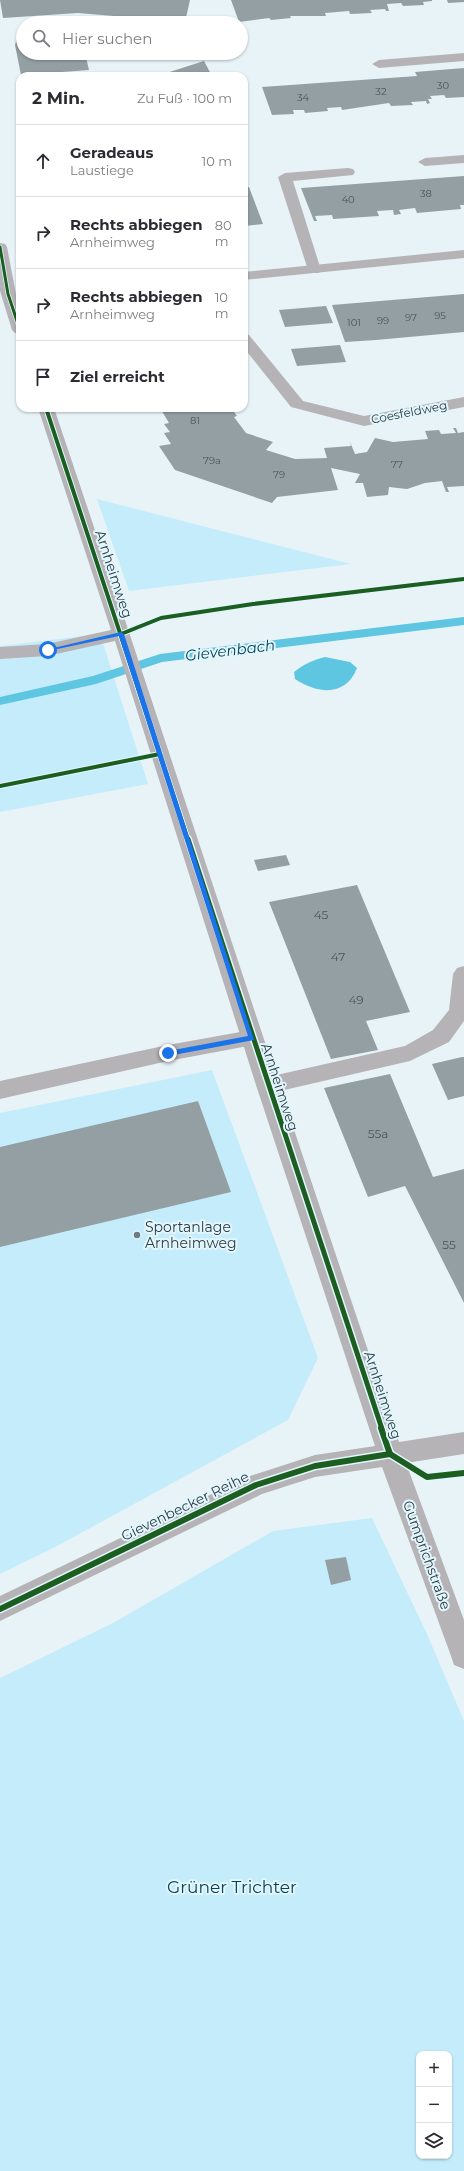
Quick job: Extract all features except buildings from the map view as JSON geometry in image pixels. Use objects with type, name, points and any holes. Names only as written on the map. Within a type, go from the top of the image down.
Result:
[{"type":"street","points":[[379,64],[464,57]]},
{"type":"street","points":[[425,162],[464,159]]},
{"type":"street","points":[[314,270],[285,177],[348,172]]},
{"type":"street","points":[[0,247],[14,294],[16,306]]},
{"type":"street","points":[[248,276],[464,254]]},
{"type":"street","name":"Coesfeldweg","points":[[248,343],[297,404],[364,421],[464,402]]},
{"type":"street","name":"Arnheimweg","points":[[47,412],[140,690],[251,1038],[390,1454]]},
{"type":"street","points":[[0,653],[48,650],[123,639]]},
{"type":"street","points":[[267,1085],[410,1053],[441,1036],[459,1012],[464,974]]},
{"type":"street","name":"Arnheimweg","points":[[0,1090],[168,1053],[251,1038]]},
{"type":"street","name":"Gievenbecker Reihe","points":[[0,1609],[256,1485],[315,1466],[464,1444]]},
{"type":"street","name":"Gumprichstraße","points":[[390,1454],[464,1656]]},
{"type":"green space","points":[[97,499],[351,564],[129,591]]},
{"type":"green space","points":[[100,634],[148,784],[0,812],[0,646]]},
{"type":"green space","name":"Sportanlage Arnheimweg","points":[[212,1070],[318,1358],[288,1420],[59,1545],[0,1574],[0,1113]]},
{"type":"green space","name":"Grüner Trichter","points":[[372,1518],[427,1634],[464,1721],[464,2171],[0,2171],[0,1678],[113,1623],[273,1531]]},
{"type":"water","points":[[325,657],[350,662],[357,668],[346,684],[330,690],[321,690],[312,688],[295,679],[294,672],[298,669],[316,659]]},
{"type":"waterway","name":"Gievenbach","points":[[0,701],[96,680],[160,658],[464,621]]},
{"type":"cycle path","points":[[0,247],[8,294],[16,318]]},
{"type":"cycle path","points":[[47,412],[390,1454]]},
{"type":"cycle path","points":[[121,634],[161,618],[253,604],[464,579]]},
{"type":"cycle path","points":[[0,786],[160,754]]},
{"type":"cycle path","points":[[390,1454],[427,1477],[464,1473]]},
{"type":"cycle path","points":[[0,1609],[256,1485],[315,1466],[390,1454]]},
{"type":"place","name":"Sportanlage Arnheimweg","points":[[137,1235]]},
{"type":"route","points":[[48,650],[121,634],[229,964],[251,1038],[168,1053]]}]
